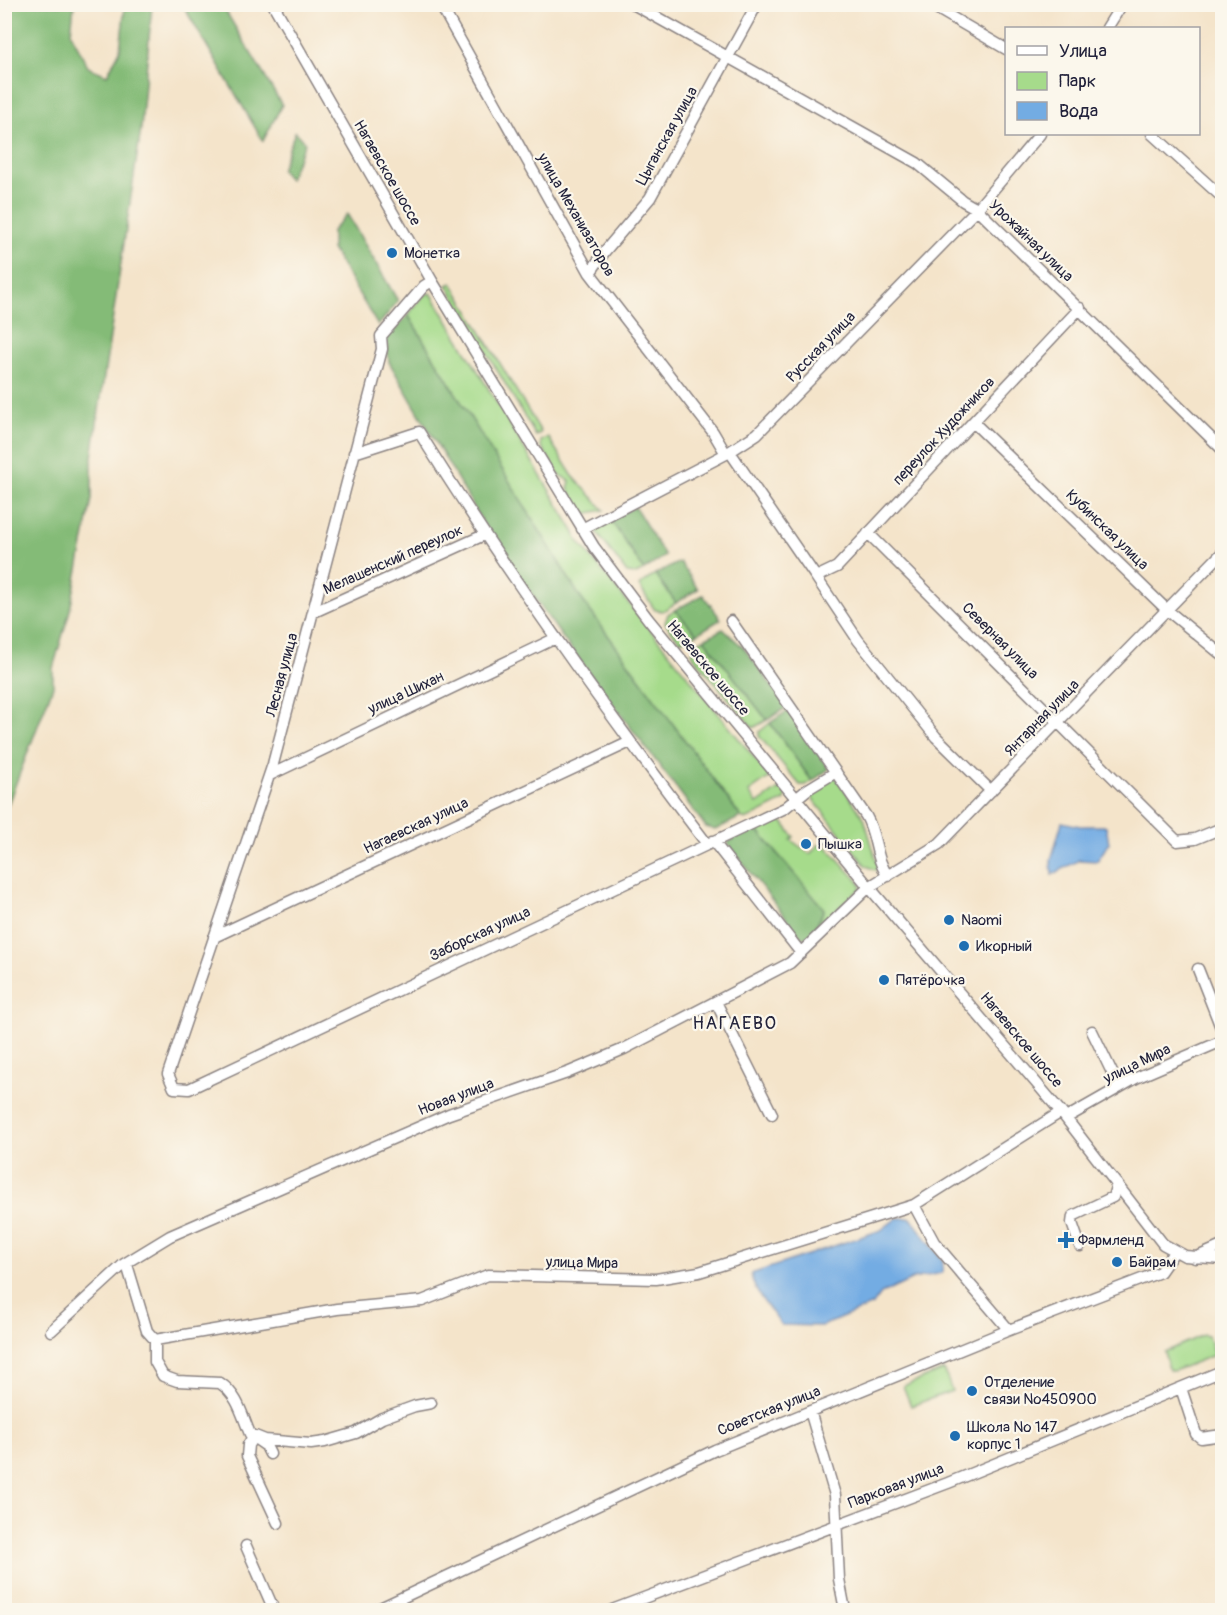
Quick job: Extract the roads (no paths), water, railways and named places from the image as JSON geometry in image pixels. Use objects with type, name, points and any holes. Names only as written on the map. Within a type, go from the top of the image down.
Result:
[{"type":"street","name":"Нагаевское шоссе","points":[[273,4],[432,281],[582,529],[648,620],[869,887],[1063,1115],[1162,1244],[1174,1252],[1196,1258],[1222,1259]]},
{"type":"street","name":"Урожайная улица","points":[[633,4],[917,163],[963,201],[977,209],[1222,449]]},
{"type":"street","name":"Цыганская улица","points":[[590,273],[605,251],[650,198],[757,4]]},
{"type":"street","points":[[929,4],[1005,48]]},
{"type":"street","points":[[1108,27],[1122,4]]},
{"type":"street","name":"улица Механизаторов","points":[[441,6],[590,273],[713,432],[858,640],[936,737],[991,791]]},
{"type":"street","name":"Русская улица","points":[[582,529],[728,453],[757,434],[977,209],[1039,135]]},
{"type":"street","points":[[1153,135],[1168,145],[1222,197]]},
{"type":"street","name":"Лесная улица","points":[[174,1088],[168,1074],[270,775],[382,349],[381,336],[424,286],[432,281]]},
{"type":"street","name":"переулок Художников","points":[[816,577],[837,567],[1080,308]]},
{"type":"street","name":"Кубинская улица","points":[[973,422],[1167,610],[1222,655]]},
{"type":"street","points":[[354,453],[419,432],[484,536],[554,639],[630,742],[801,953]]},
{"type":"street","name":"Северная улица","points":[[868,532],[1177,841],[1195,839],[1222,828]]},
{"type":"street","name":"Мелашенский переулок","points":[[314,612],[484,536]]},
{"type":"street","name":"Янтарная улица","points":[[869,887],[939,844],[1222,553]]},
{"type":"street","points":[[731,621],[874,829],[881,867],[888,876]]},
{"type":"street","name":"улица Шихан","points":[[270,775],[554,639]]},
{"type":"street","name":"Нагаевская улица","points":[[214,937],[630,742]]},
{"type":"street","name":"Заборская улица","points":[[174,1088],[189,1089],[785,808],[796,798],[836,772]]},
{"type":"street","name":"Новая улица","points":[[51,1331],[124,1264],[170,1236],[449,1114],[605,1057],[790,963],[869,887]]},
{"type":"street","points":[[1198,969],[1222,1030]]},
{"type":"street","points":[[716,1002],[772,1114]]},
{"type":"street","points":[[1092,1031],[1119,1087]]},
{"type":"street","name":"улица Мира","points":[[155,1340],[337,1309],[422,1301],[488,1275],[634,1279],[674,1277],[732,1263],[914,1205],[1063,1115],[1222,1041]]},
{"type":"street","points":[[1080,1246],[1072,1223],[1073,1216],[1113,1197],[1117,1184]]},
{"type":"street","points":[[914,1205],[934,1242],[1009,1330]]},
{"type":"street","points":[[1196,1258],[1222,1246]]},
{"type":"street","name":"Советская улица","points":[[376,1611],[715,1450],[1009,1330],[1160,1272],[1174,1252]]},
{"type":"street","points":[[124,1264],[128,1269],[147,1331],[155,1340],[155,1362],[163,1376],[177,1381],[220,1383],[225,1386],[236,1399],[254,1437],[266,1446],[270,1454]]},
{"type":"street","name":"Парковая улица","points":[[612,1611],[948,1483],[1222,1371]]},
{"type":"street","points":[[1181,1388],[1196,1434],[1201,1438],[1222,1434]]},
{"type":"street","points":[[254,1437],[311,1444],[337,1440],[382,1418],[430,1402]]},
{"type":"street","points":[[810,1411],[835,1495],[839,1580],[845,1611]]},
{"type":"street","points":[[254,1437],[248,1445],[247,1456],[278,1523]]},
{"type":"street","points":[[246,1546],[274,1611]]},
{"type":"water","points":[[1062,822],[1080,826],[1106,826],[1109,843],[1097,861],[1079,860],[1052,875],[1051,860]]},
{"type":"water","points":[[897,1218],[911,1218],[943,1261],[942,1273],[913,1279],[881,1294],[873,1305],[822,1326],[781,1325],[756,1289],[751,1274],[881,1230]]},
{"type":"place","name":"Монетка","points":[[392,253]]},
{"type":"place","name":"Пышка","points":[[806,844]]},
{"type":"place","name":"Naomi","points":[[949,920]]},
{"type":"place","name":"Икорный","points":[[964,946]]},
{"type":"place","name":"Пятёрочка","points":[[884,980]]},
{"type":"place","name":"Фармленд","points":[[1066,1240]]},
{"type":"place","name":"Байрам","points":[[1117,1262]]},
{"type":"place","name":"Отделение связи №450900","points":[[972,1391]]},
{"type":"place","name":"Школа № 147 корпус 1","points":[[955,1436]]},
{"type":"district","name":"НАГАЕВО","points":[[735,1023]]}]
